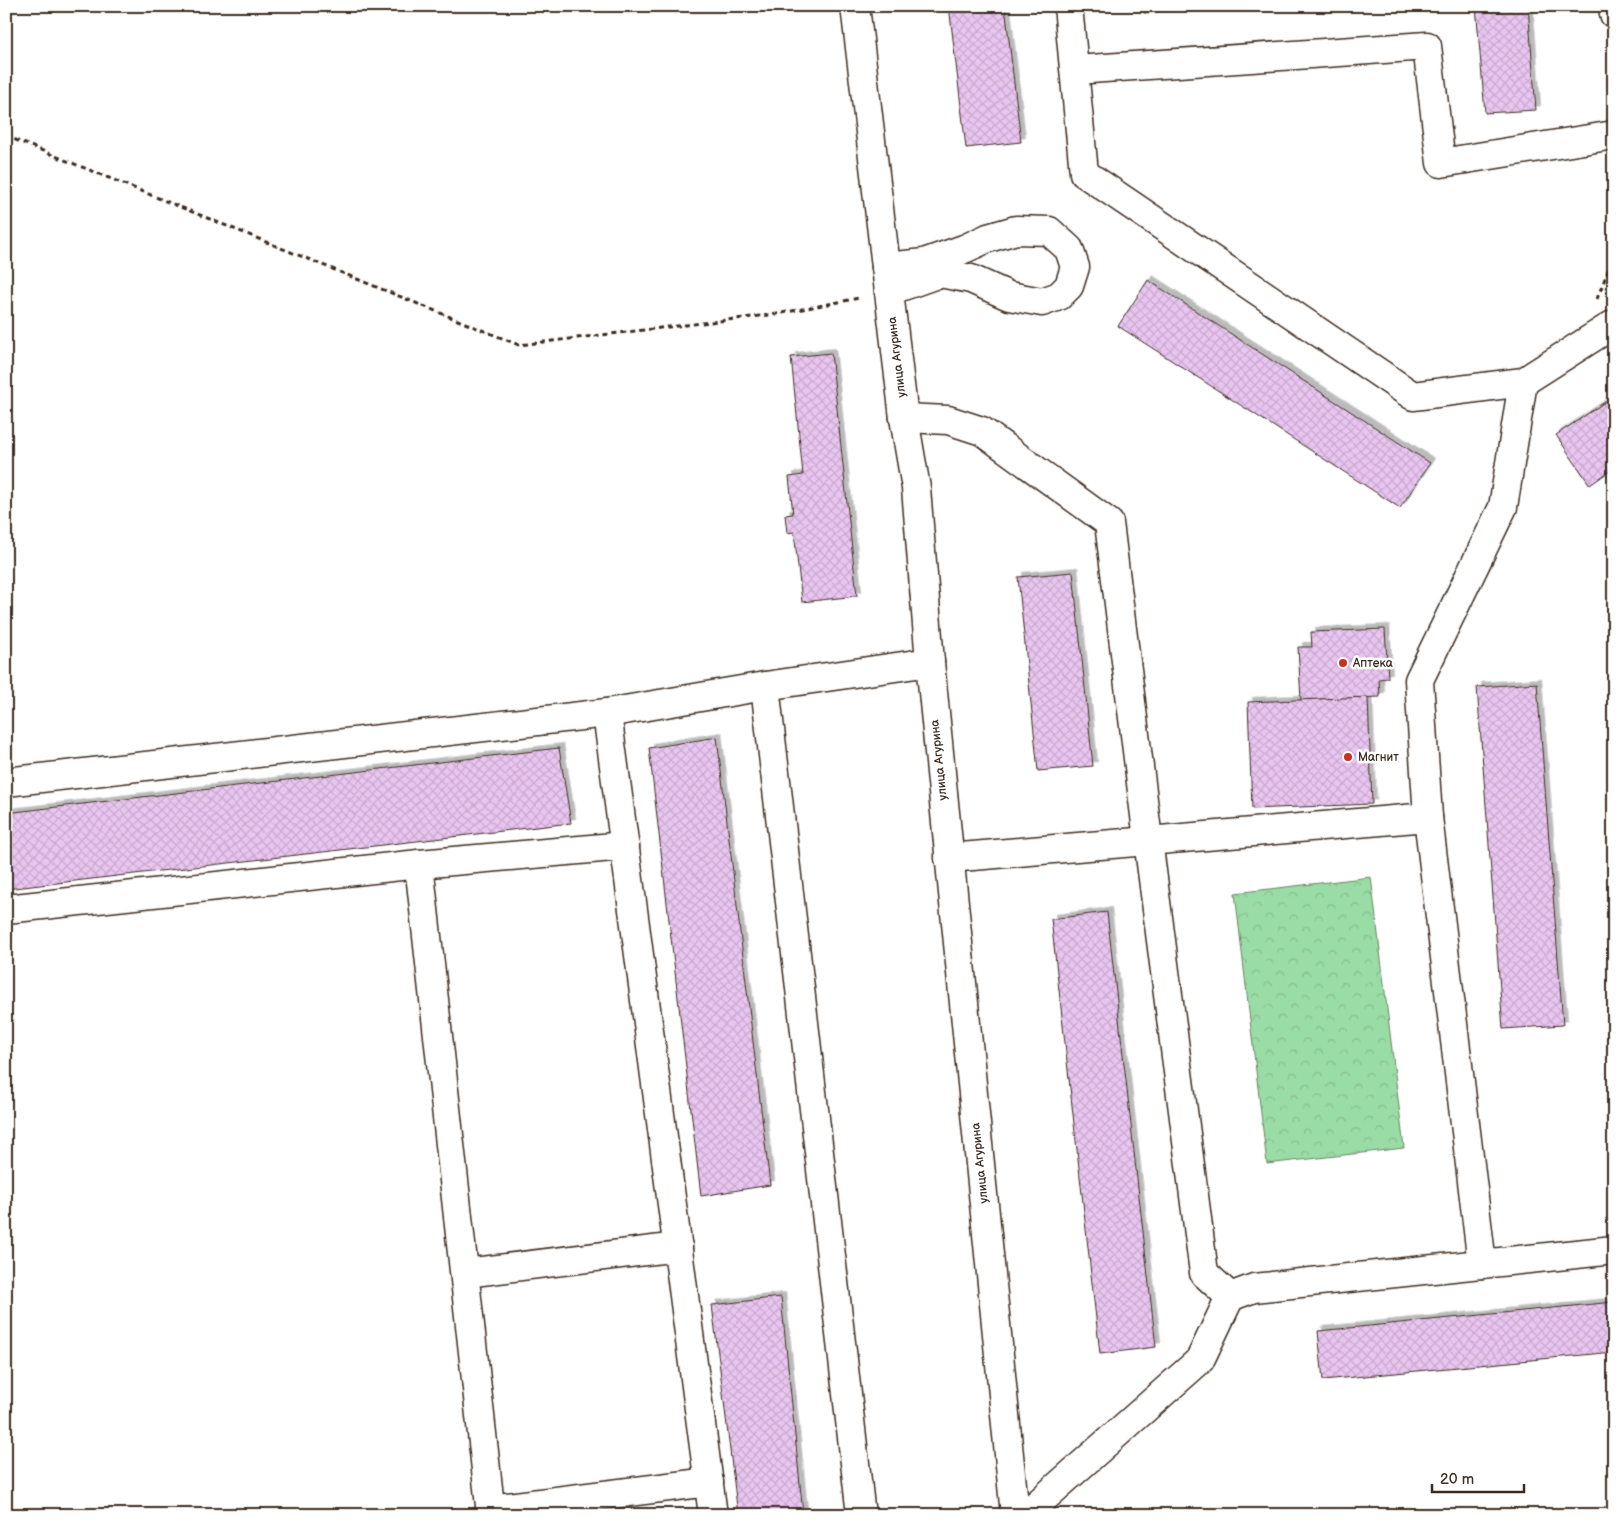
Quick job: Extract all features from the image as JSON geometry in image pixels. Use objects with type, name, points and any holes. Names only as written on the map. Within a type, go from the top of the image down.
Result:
[{"type":"street","name":"улица Агурина","points":[[855,6],[904,418],[916,488],[930,662],[1015,1515]]},
{"type":"street","points":[[1068,6],[1084,173],[1413,396],[1523,382],[1614,324]]},
{"type":"street","points":[[1613,6],[1614,13]]},
{"type":"street","points":[[1075,70],[1427,46],[1441,163],[1614,135]]},
{"type":"street","points":[[1016,230],[1049,231],[1069,249],[1075,267],[1069,286],[1059,296],[1042,302],[1009,296],[971,279],[940,273],[888,279],[988,238],[1016,230]]},
{"type":"street","points":[[1482,1264],[1428,817],[1419,680],[1503,507],[1523,382]]},
{"type":"street","points":[[904,418],[948,420],[982,431],[1109,523],[1204,1273],[1230,1297]]},
{"type":"street","points":[[6,782],[607,713],[765,686],[930,662]]},
{"type":"street","points":[[765,686],[861,1515]]},
{"type":"street","points":[[607,713],[713,1515]]},
{"type":"street","points":[[949,858],[1428,817]]},
{"type":"street","points":[[6,909],[419,864],[625,846]]},
{"type":"street","points":[[419,864],[491,1512],[709,1482]]},
{"type":"street","points":[[465,1273],[678,1247]]},
{"type":"street","points":[[1025,1515],[1200,1360],[1230,1297],[1254,1288],[1614,1250]]},
{"type":"path","points":[[6,136],[519,344],[776,314],[888,279]]},
{"type":"shaded area","points":[[1614,685],[1614,728],[1607,686]]},
{"type":"green space","points":[[1371,877],[1404,1148],[1267,1164],[1235,893]]},
{"type":"building","points":[[949,6],[1005,6],[1021,142],[966,148]]},
{"type":"building","points":[[1144,6],[1213,6],[1144,13]]},
{"type":"building","points":[[1476,6],[1528,6],[1536,110],[1485,113]]},
{"type":"building","points":[[1148,280],[1430,463],[1400,508],[1118,326]]},
{"type":"building","points":[[831,353],[857,596],[802,602],[794,532],[787,533],[785,515],[793,514],[789,477],[803,475],[791,357]]},
{"type":"building","points":[[1614,396],[1614,468],[1590,485],[1556,435]]},
{"type":"building","points":[[1073,572],[1093,766],[1038,771],[1018,577]]},
{"type":"building","name":"Аптека","points":[[1385,629],[1388,678],[1379,679],[1380,697],[1301,700],[1298,647],[1312,647],[1311,632]]},
{"type":"building","points":[[1537,683],[1563,1025],[1503,1029],[1477,687]]},
{"type":"building","points":[[1368,697],[1372,804],[1252,809],[1248,702]]},
{"type":"building","points":[[717,737],[770,1185],[701,1196],[649,748]]},
{"type":"building","points":[[559,748],[571,823],[6,889],[6,813]]},
{"type":"building","points":[[1107,912],[1156,1347],[1100,1354],[1051,919]]},
{"type":"building","points":[[781,1297],[803,1514],[738,1515],[712,1305]]},
{"type":"building","points":[[1614,1302],[1614,1352],[1323,1380],[1318,1331]]},
{"type":"place","name":"Аптека","points":[[1343,663]]},
{"type":"place","name":"Магнит","points":[[1348,757]]}]
